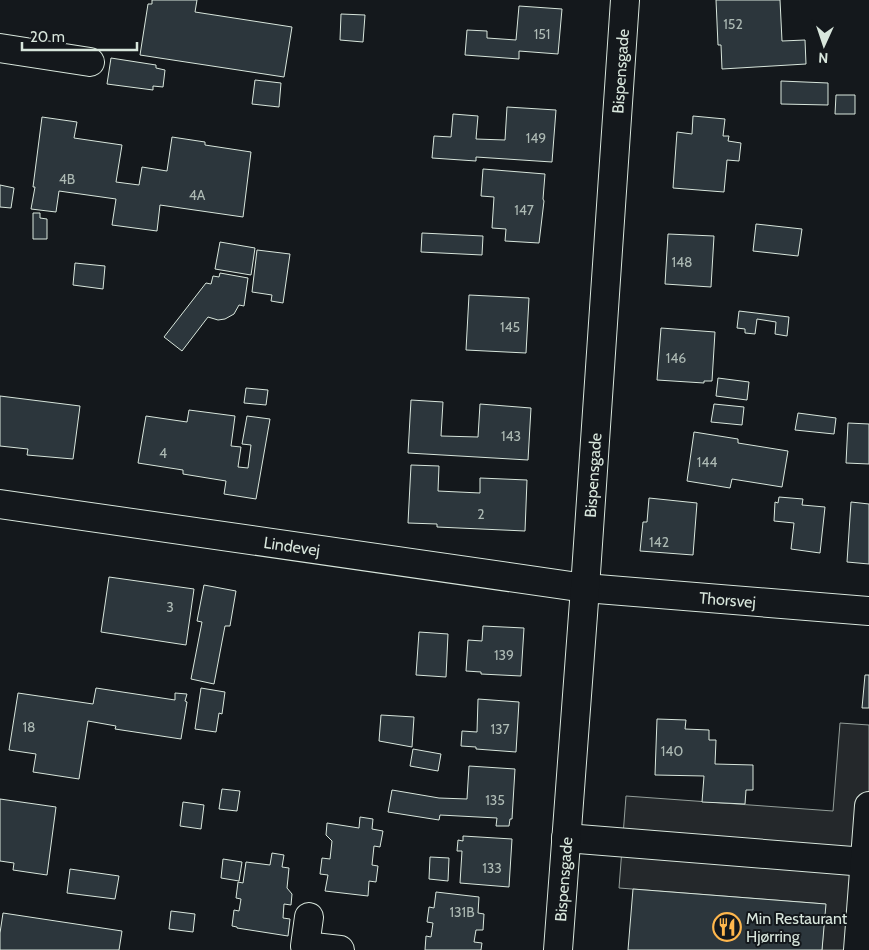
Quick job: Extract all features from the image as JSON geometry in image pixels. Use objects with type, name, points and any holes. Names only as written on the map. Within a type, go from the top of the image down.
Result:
[{"type":"street","name":"Bispensgade","points":[[558,950],[625,0]]},
{"type":"street","points":[[0,48],[90,62]]},
{"type":"street","name":"Lindevej","points":[[0,504],[585,588]]},
{"type":"street","name":"Thorsvej","points":[[585,588],[869,611]]},
{"type":"street","points":[[858,950],[869,806]]},
{"type":"street","points":[[566,838],[864,862]]},
{"type":"street","points":[[309,917],[305,946],[340,950]]},
{"type":"shaded area","points":[[840,723],[869,725],[869,950],[822,950],[825,904],[619,888],[626,796],[833,811]]},
{"type":"building","points":[[152,0],[197,0],[195,12],[292,27],[284,77],[140,55],[148,4],[152,4]]},
{"type":"building","points":[[716,0],[780,0],[782,41],[805,40],[806,64],[722,69],[721,45],[718,45]]},
{"type":"building","points":[[519,6],[562,9],[558,54],[519,51],[519,59],[465,55],[467,30],[487,31],[487,38],[516,40]]},
{"type":"building","points":[[341,14],[365,15],[363,42],[340,40]]},
{"type":"building","points":[[111,58],[156,65],[156,68],[165,70],[163,87],[153,86],[153,90],[107,84]]},
{"type":"building","points":[[255,80],[281,83],[279,107],[252,104]]},
{"type":"building","points":[[781,81],[828,83],[828,105],[781,104]]},
{"type":"building","points":[[836,95],[855,95],[855,114],[835,114]]},
{"type":"building","points":[[507,107],[556,110],[552,162],[476,157],[476,161],[432,158],[434,136],[451,137],[453,114],[478,116],[476,139],[505,140]]},
{"type":"building","points":[[693,116],[725,119],[723,136],[729,136],[728,141],[741,143],[739,161],[727,160],[724,192],[673,188],[677,132],[692,134]]},
{"type":"building","points":[[42,117],[77,122],[74,138],[122,145],[116,182],[139,185],[142,167],[167,171],[172,137],[205,142],[205,145],[251,152],[243,217],[160,205],[157,231],[112,225],[116,199],[59,191],[56,212],[31,209]]},
{"type":"building","points":[[483,169],[545,174],[539,243],[505,241],[506,229],[492,228],[494,197],[481,196]]},
{"type":"building","points":[[0,185],[14,188],[11,208],[0,207]]},
{"type":"building","points":[[33,213],[40,213],[40,218],[47,219],[47,239],[33,239]]},
{"type":"building","points":[[756,224],[802,229],[798,256],[753,251]]},
{"type":"building","points":[[422,233],[483,236],[482,255],[421,252]]},
{"type":"building","points":[[668,234],[714,236],[711,287],[665,284]]},
{"type":"building","points":[[220,242],[255,248],[251,275],[215,269]]},
{"type":"building","points":[[257,250],[290,254],[283,303],[271,301],[272,295],[252,292]]},
{"type":"building","points":[[75,263],[105,266],[103,289],[73,285]]},
{"type":"building","points":[[220,273],[248,278],[244,306],[239,305],[234,314],[225,319],[218,320],[208,317],[182,351],[164,337],[206,283],[211,284],[213,276],[219,277]]},
{"type":"building","points":[[469,295],[529,298],[526,353],[466,350]]},
{"type":"building","points":[[739,311],[789,317],[787,336],[775,334],[776,322],[757,319],[755,334],[745,333],[745,329],[737,328]]},
{"type":"building","points":[[661,328],[715,332],[712,381],[704,381],[704,383],[657,380]]},
{"type":"building","points":[[718,378],[749,382],[747,400],[716,396]]},
{"type":"building","points":[[246,388],[268,390],[266,405],[244,403]]},
{"type":"building","points":[[0,396],[80,406],[73,459],[27,455],[28,449],[0,446]]},
{"type":"building","points":[[411,400],[443,402],[441,436],[478,437],[480,404],[531,408],[528,460],[408,453]]},
{"type":"building","points":[[714,404],[744,407],[742,425],[711,422]]},
{"type":"building","points":[[189,410],[235,416],[231,446],[241,447],[238,467],[248,468],[251,445],[242,444],[247,416],[270,419],[256,499],[224,494],[226,481],[183,474],[183,470],[138,463],[146,416],[187,422]]},
{"type":"building","points":[[798,413],[836,418],[834,434],[795,430]]},
{"type":"building","points":[[848,423],[869,424],[869,464],[846,463]]},
{"type":"building","points":[[694,432],[738,439],[738,443],[788,451],[782,487],[732,479],[730,488],[687,481]]},
{"type":"building","points":[[411,465],[439,466],[438,491],[480,493],[480,478],[527,480],[525,531],[437,527],[437,524],[408,523]]},
{"type":"building","points":[[779,497],[803,499],[802,505],[825,507],[820,553],[791,549],[794,523],[774,521],[775,502],[778,503]]},
{"type":"building","points":[[649,498],[697,503],[693,555],[640,551],[643,522],[647,522]]},
{"type":"building","points":[[851,502],[869,504],[869,564],[847,562]]},
{"type":"building","points":[[109,577],[194,589],[186,645],[101,632]]},
{"type":"building","points":[[204,585],[236,591],[230,626],[225,626],[214,684],[191,679],[202,622],[197,621]]},
{"type":"building","points":[[483,626],[524,628],[521,676],[481,674],[481,672],[466,671],[468,640],[482,641]]},
{"type":"building","points":[[419,632],[448,634],[446,677],[416,675]]},
{"type":"building","points":[[865,675],[869,675],[869,708],[862,708]]},
{"type":"building","points":[[96,688],[175,700],[175,693],[187,694],[181,739],[115,729],[116,726],[88,721],[79,779],[33,772],[36,754],[9,750],[18,693],[93,704]]},
{"type":"building","points":[[201,688],[225,692],[222,714],[219,713],[216,732],[195,729]]},
{"type":"building","points":[[478,699],[519,702],[516,752],[461,746],[462,731],[477,732]]},
{"type":"building","points":[[381,715],[414,717],[412,747],[379,741]]},
{"type":"building","points":[[657,719],[686,720],[685,729],[709,730],[709,740],[716,740],[715,764],[753,765],[753,790],[746,790],[745,804],[702,802],[704,776],[655,775]]},
{"type":"building","points":[[413,749],[441,754],[438,771],[410,766]]},
{"type":"building","points":[[469,766],[515,769],[512,819],[510,819],[509,826],[496,826],[497,818],[440,815],[439,820],[388,812],[392,790],[439,798],[467,799]]},
{"type":"building","points":[[222,789],[240,791],[237,811],[219,809]]},
{"type":"building","points":[[0,799],[56,807],[47,875],[13,870],[14,863],[0,861]]},
{"type":"building","points":[[183,802],[204,805],[201,829],[180,826]]},
{"type":"building","points":[[360,817],[373,819],[372,829],[383,831],[380,847],[374,846],[372,865],[378,866],[376,882],[369,881],[368,896],[325,891],[328,875],[320,874],[322,858],[330,859],[332,841],[326,835],[327,823],[359,828]]},
{"type":"building","points":[[463,836],[512,839],[509,887],[460,883],[462,851],[457,851],[458,840],[463,841]]},
{"type":"building","points":[[272,853],[284,855],[282,867],[289,868],[287,888],[292,894],[291,905],[284,904],[283,918],[290,919],[288,936],[232,926],[234,910],[239,911],[241,899],[236,898],[238,882],[243,883],[246,862],[270,865]]},
{"type":"building","points":[[430,857],[449,858],[448,881],[429,879]]},
{"type":"building","points":[[223,859],[242,862],[239,881],[221,878]]},
{"type":"building","points":[[70,869],[119,876],[115,899],[67,893]]},
{"type":"building","name":"Min Restaurant Hjørring","points":[[633,889],[826,904],[822,950],[628,950]]},
{"type":"building","points":[[436,892],[479,897],[478,913],[484,914],[483,930],[476,930],[474,942],[482,943],[481,950],[425,950],[426,936],[431,937],[433,923],[427,922],[429,907],[434,908]]},
{"type":"building","points":[[171,911],[195,914],[193,932],[169,929]]},
{"type":"building","points":[[3,913],[122,931],[119,950],[0,950]]},
{"type":"place","name":"Min Restaurant Hjørring","points":[[727,927]]}]
